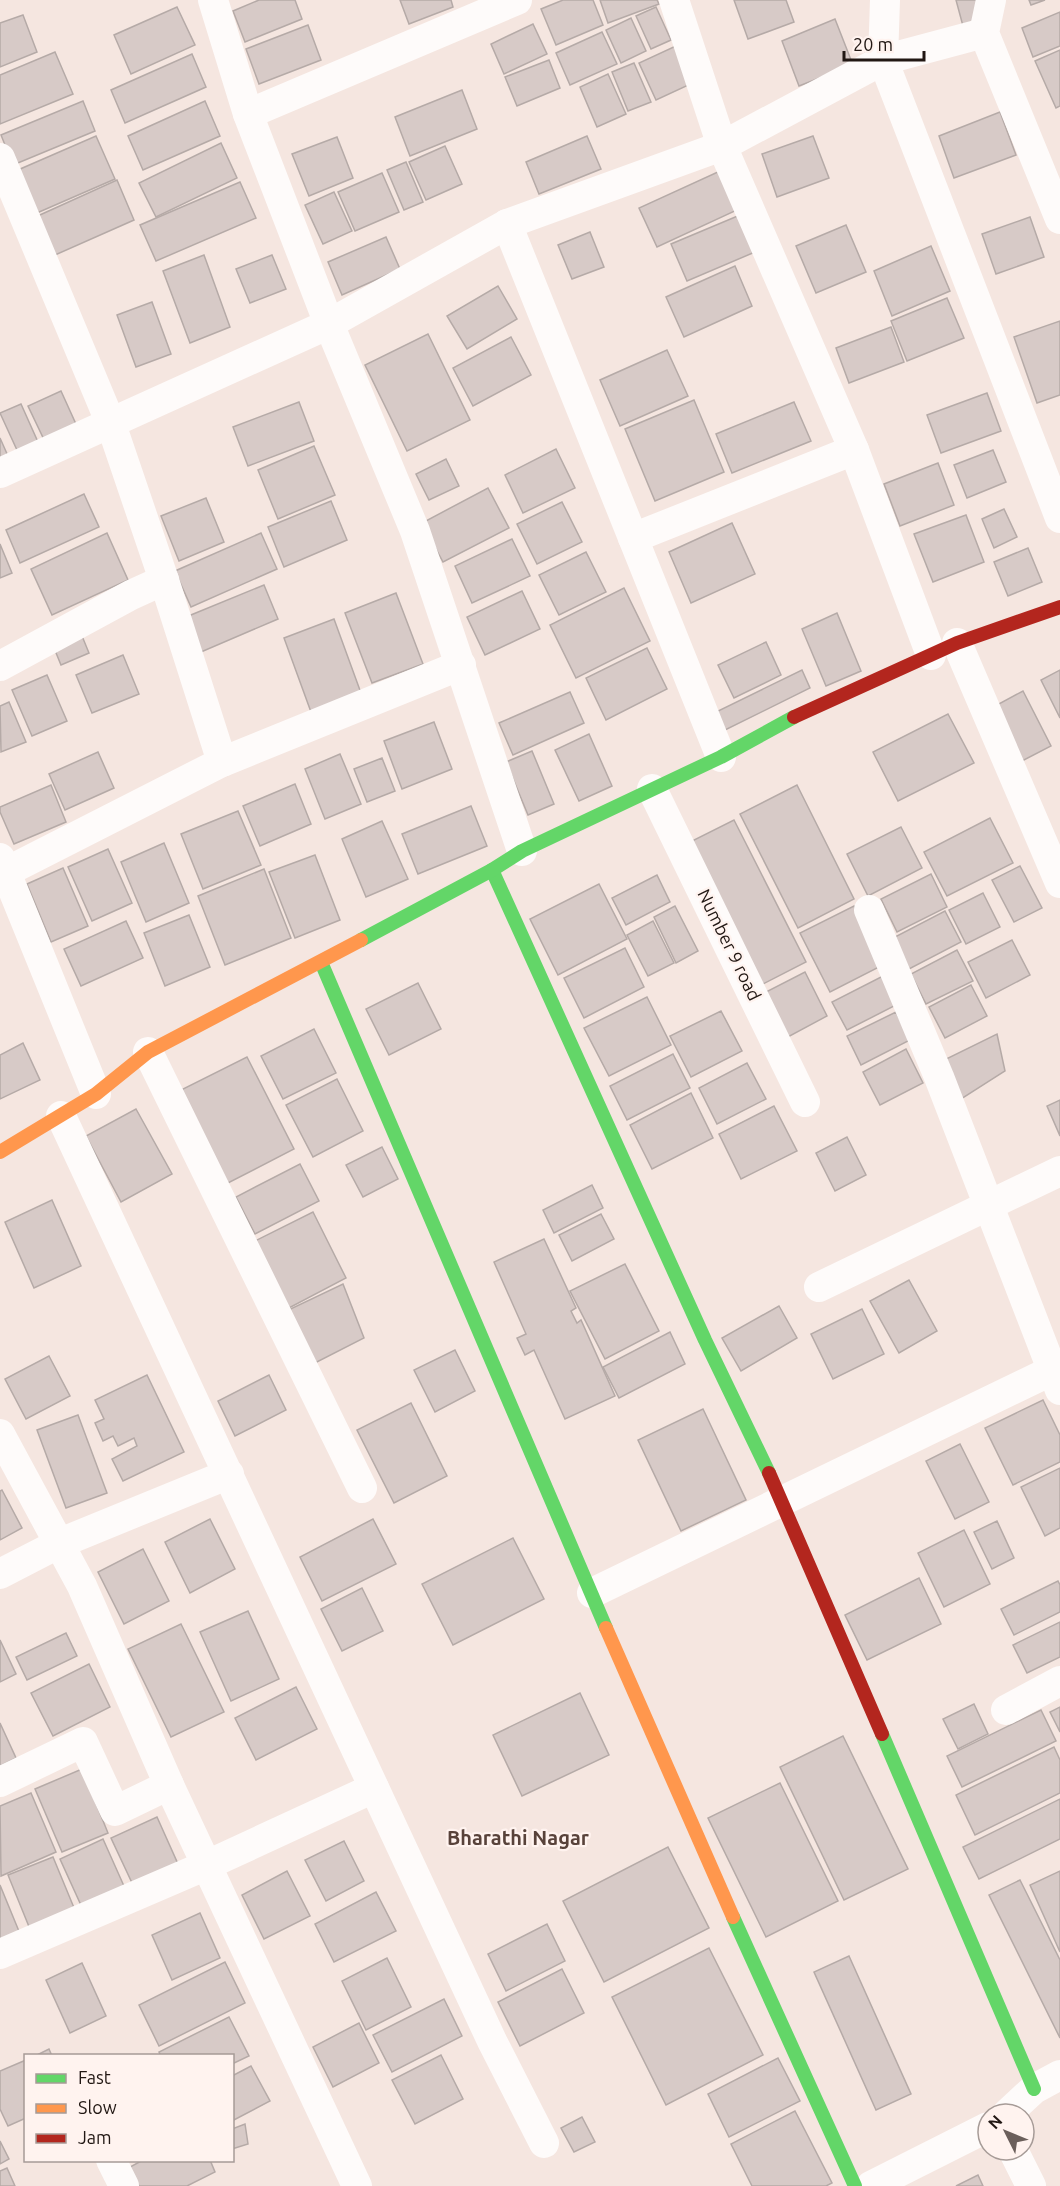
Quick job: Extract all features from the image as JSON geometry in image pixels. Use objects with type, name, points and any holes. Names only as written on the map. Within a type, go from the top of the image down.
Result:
[{"type":"street","points":[[213,0],[248,114],[329,324],[415,531],[522,850]]},
{"type":"street","points":[[248,114],[517,0]]},
{"type":"street","points":[[674,0],[722,146],[854,450],[944,649],[1060,883]]},
{"type":"street","points":[[885,0],[883,60],[1060,518]]},
{"type":"street","points":[[991,0],[984,33],[1060,219]]},
{"type":"street","points":[[0,473],[329,324],[507,225],[722,146],[883,60],[984,33]]},
{"type":"street","points":[[0,159],[111,424],[222,762]]},
{"type":"street","points":[[507,225],[721,757]]},
{"type":"street","points":[[633,538],[854,450]]},
{"type":"street","points":[[0,666],[131,595],[164,580]]},
{"type":"street","points":[[0,1152],[96,1094],[148,1052],[492,870],[522,850],[721,757],[784,722],[944,649],[1060,608]]},
{"type":"street","points":[[96,1094],[2,868],[222,762],[461,665]]},
{"type":"street","name":"Number 9 road","points":[[652,789],[805,1102]]},
{"type":"street","points":[[492,870],[705,1340],[783,1502],[1034,2089]]},
{"type":"street","points":[[592,1593],[783,1502],[1056,1380],[939,1077],[869,910]]},
{"type":"street","points":[[321,962],[682,1804],[855,2186]]},
{"type":"street","points":[[148,1052],[362,1488]]},
{"type":"street","points":[[61,1116],[492,2040],[544,2143]]},
{"type":"street","points":[[819,1287],[1060,1171]]},
{"type":"street","points":[[0,1434],[82,1586],[169,1785],[357,2186]]},
{"type":"street","points":[[0,1574],[60,1543],[229,1474]]},
{"type":"street","points":[[1006,1710],[1060,1681]]},
{"type":"street","points":[[0,1782],[83,1742],[115,1810],[169,1785]]},
{"type":"street","points":[[0,1954],[207,1865],[374,1788]]},
{"type":"street","points":[[1020,2102],[1034,2089],[1060,2075]]},
{"type":"street","points":[[871,2186],[976,2133]]},
{"type":"street","points":[[112,2162],[124,2186]]},
{"type":"street","points":[[1019,2162],[1031,2186]]},
{"type":"building","points":[[259,0],[295,0],[302,19],[245,42],[233,11]]},
{"type":"building","points":[[400,0],[451,0],[453,7],[409,24]]},
{"type":"building","points":[[563,0],[593,0],[603,25],[556,45],[541,9]]},
{"type":"building","points":[[600,0],[657,0],[659,4],[608,23]]},
{"type":"building","points":[[734,0],[786,0],[794,22],[748,39]]},
{"type":"building","points":[[956,0],[981,0],[982,20],[963,26]]},
{"type":"building","points":[[1029,0],[1045,0],[1031,5]]},
{"type":"building","points":[[177,7],[195,45],[131,74],[114,35]]},
{"type":"building","points":[[656,7],[671,40],[651,49],[636,16]]},
{"type":"building","points":[[1060,12],[1060,46],[1033,57],[1022,28]]},
{"type":"building","points":[[23,15],[37,52],[0,67],[0,23]]},
{"type":"building","points":[[631,18],[646,51],[621,63],[606,30]]},
{"type":"building","points":[[835,19],[853,65],[799,86],[782,41]]},
{"type":"building","points":[[533,24],[547,54],[504,74],[491,44]]},
{"type":"building","points":[[308,25],[321,60],[259,84],[246,49]]},
{"type":"building","points":[[602,32],[617,64],[570,85],[556,53]]},
{"type":"building","points":[[678,45],[695,82],[656,100],[639,63]]},
{"type":"building","points":[[1060,50],[1060,106],[1056,108],[1035,61]]},
{"type":"building","points":[[55,52],[73,94],[0,124],[0,75]]},
{"type":"building","points":[[192,54],[206,87],[125,123],[111,90]]},
{"type":"building","points":[[549,60],[560,88],[517,106],[505,77]]},
{"type":"building","points":[[634,63],[651,102],[628,111],[612,72]]},
{"type":"building","points":[[608,74],[626,114],[597,127],[580,87]]},
{"type":"building","points":[[462,90],[477,129],[410,156],[395,117]]},
{"type":"building","points":[[83,101],[95,131],[13,165],[1,135]]},
{"type":"building","points":[[205,101],[220,136],[143,170],[128,136]]},
{"type":"building","points":[[1000,112],[1016,155],[954,178],[939,136]]},
{"type":"building","points":[[96,136],[115,179],[30,216],[11,173]]},
{"type":"building","points":[[587,136],[601,169],[539,194],[526,162]]},
{"type":"building","points":[[813,136],[829,178],[777,197],[762,154]]},
{"type":"building","points":[[337,137],[353,178],[309,196],[292,154]]},
{"type":"building","points":[[221,143],[237,178],[156,217],[139,183]]},
{"type":"building","points":[[445,146],[462,184],[426,200],[409,162]]},
{"type":"building","points":[[406,162],[423,202],[404,210],[387,170]]},
{"type":"building","points":[[720,171],[737,210],[657,247],[639,208]]},
{"type":"building","points":[[382,173],[399,212],[355,231],[338,192]]},
{"type":"building","points":[[117,180],[134,220],[46,259],[31,219]]},
{"type":"building","points":[[240,182],[256,218],[156,261],[140,225]]},
{"type":"building","points":[[334,192],[352,231],[323,244],[305,205]]},
{"type":"building","points":[[740,215],[755,252],[687,281],[671,244]]},
{"type":"building","points":[[1030,217],[1044,257],[996,274],[982,234]]},
{"type":"building","points":[[846,225],[866,272],[816,293],[796,246]]},
{"type":"building","points":[[590,232],[604,267],[572,279],[558,245]]},
{"type":"building","points":[[386,237],[400,269],[342,295],[328,262]]},
{"type":"building","points":[[931,246],[950,291],[892,316],[874,271]]},
{"type":"building","points":[[204,255],[230,327],[190,343],[163,271]]},
{"type":"building","points":[[272,255],[286,289],[250,303],[236,269]]},
{"type":"building","points":[[735,266],[752,306],[684,337],[666,297]]},
{"type":"building","points":[[498,286],[517,319],[467,349],[447,316]]},
{"type":"building","points":[[947,298],[964,338],[907,361],[891,321]]},
{"type":"building","points":[[152,302],[171,354],[136,367],[117,315]]},
{"type":"building","points":[[1060,321],[1060,395],[1037,403],[1014,337]]},
{"type":"building","points":[[891,327],[904,362],[849,383],[836,348]]},
{"type":"building","points":[[428,334],[470,420],[407,451],[365,365]]},
{"type":"building","points":[[511,337],[531,375],[473,406],[453,368]]},
{"type":"building","points":[[667,350],[688,396],[620,426],[600,380]]},
{"type":"building","points":[[61,391],[80,433],[48,448],[28,406]]},
{"type":"building","points":[[987,393],[1001,431],[941,453],[927,415]]},
{"type":"building","points":[[694,400],[724,472],[655,501],[625,429]]},
{"type":"building","points":[[299,402],[314,441],[248,466],[233,427]]},
{"type":"building","points":[[794,402],[811,441],[732,473],[716,434]]},
{"type":"building","points":[[21,404],[42,451],[22,461],[0,413]]},
{"type":"building","points":[[0,438],[12,465],[0,470]]},
{"type":"building","points":[[314,446],[335,495],[278,519],[258,470]]},
{"type":"building","points":[[556,449],[575,488],[523,513],[505,475]]},
{"type":"building","points":[[993,450],[1006,482],[967,498],[954,465]]},
{"type":"building","points":[[446,459],[459,486],[429,500],[416,474]]},
{"type":"building","points":[[938,463],[954,505],[900,526],[884,484]]},
{"type":"building","points":[[488,488],[509,528],[443,562],[422,523]]},
{"type":"building","points":[[84,494],[99,527],[20,563],[6,530]]},
{"type":"building","points":[[206,498],[224,542],[179,561],[161,516]]},
{"type":"building","points":[[331,501],[347,540],[284,567],[268,527]]},
{"type":"building","points":[[562,502],[582,542],[537,564],[517,524]]},
{"type":"building","points":[[1004,509],[1017,537],[994,548],[982,519]]},
{"type":"building","points":[[966,515],[984,562],[933,582],[914,534]]},
{"type":"building","points":[[732,523],[755,574],[691,603],[669,552]]},
{"type":"building","points":[[107,533],[128,580],[52,615],[31,569]]},
{"type":"building","points":[[261,533],[277,569],[191,607],[175,571]]},
{"type":"building","points":[[512,539],[530,576],[472,603],[455,566]]},
{"type":"building","points":[[0,544],[12,573],[0,578]]},
{"type":"building","points":[[1028,548],[1042,582],[1008,596],[994,562]]},
{"type":"building","points":[[586,552],[606,592],[559,615],[539,575]]},
{"type":"building","points":[[264,585],[278,619],[201,652],[186,617]]},
{"type":"building","points":[[624,588],[650,641],[576,678],[550,625]]},
{"type":"building","points":[[522,591],[540,629],[485,655],[467,617]]},
{"type":"building","points":[[396,593],[423,664],[372,683],[345,613]]},
{"type":"building","points":[[837,613],[861,671],[826,686],[802,629]]},
{"type":"building","points":[[334,619],[361,693],[311,712],[284,638]]},
{"type":"building","points":[[82,636],[89,653],[61,665],[54,648]]},
{"type":"building","points":[[766,642],[781,675],[734,698],[718,665]]},
{"type":"building","points":[[647,648],[667,689],[606,720],[586,678]]},
{"type":"building","points":[[123,655],[139,694],[92,713],[76,675]]},
{"type":"building","points":[[802,670],[810,688],[725,730],[716,712]]},
{"type":"building","points":[[1060,670],[1060,718],[1041,680]]},
{"type":"building","points":[[47,675],[67,721],[32,736],[12,690]]},
{"type":"building","points":[[1023,691],[1051,746],[1022,761],[995,706]]},
{"type":"building","points":[[570,692],[584,723],[513,755],[499,723]]},
{"type":"building","points":[[9,702],[26,742],[1,752],[0,706]]},
{"type":"building","points":[[948,714],[974,763],[898,801],[873,752]]},
{"type":"building","points":[[434,722],[452,769],[402,789],[384,741]]},
{"type":"building","points":[[589,734],[612,786],[579,801],[555,750]]},
{"type":"building","points":[[532,751],[554,804],[528,815],[506,762]]},
{"type":"building","points":[[98,752],[114,788],[65,810],[49,774]]},
{"type":"building","points":[[340,754],[361,804],[325,819],[305,769]]},
{"type":"building","points":[[382,758],[395,791],[367,802],[354,769]]},
{"type":"building","points":[[295,784],[311,824],[260,846],[243,806]]},
{"type":"building","points":[[51,785],[66,822],[14,844],[0,807]]},
{"type":"building","points":[[797,785],[854,899],[798,928],[740,814]]},
{"type":"building","points":[[471,806],[487,846],[418,874],[402,834]]},
{"type":"building","points":[[238,811],[261,865],[203,889],[181,834]]},
{"type":"building","points":[[990,818],[1013,863],[947,896],[924,852]]},
{"type":"building","points":[[734,820],[806,962],[759,986],[688,843]]},
{"type":"building","points":[[382,821],[408,879],[366,897],[342,839]]},
{"type":"building","points":[[901,827],[922,868],[868,896],[847,854]]},
{"type":"building","points":[[164,843],[189,903],[146,922],[121,862]]},
{"type":"building","points":[[108,849],[132,903],[92,921],[68,867]]},
{"type":"building","points":[[315,855],[340,920],[295,938],[269,872]]},
{"type":"building","points":[[1020,866],[1042,908],[1014,922],[992,880]]},
{"type":"building","points":[[63,868],[88,926],[51,942],[27,884]]},
{"type":"building","points":[[264,869],[291,938],[225,965],[198,896]]},
{"type":"building","points":[[931,874],[947,907],[897,932],[881,899]]},
{"type":"building","points":[[657,875],[670,902],[626,925],[612,898]]},
{"type":"building","points":[[599,884],[627,939],[558,975],[530,919]]},
{"type":"building","points":[[983,893],[1000,927],[966,944],[949,910]]},
{"type":"building","points":[[675,906],[698,951],[676,963],[654,917]]},
{"type":"building","points":[[854,906],[883,965],[830,992],[800,933]]},
{"type":"building","points":[[945,911],[961,942],[909,969],[893,938]]},
{"type":"building","points":[[189,915],[210,967],[165,986],[144,933]]},
{"type":"building","points":[[126,921],[143,958],[81,986],[64,949]]},
{"type":"building","points":[[653,921],[674,963],[648,976],[627,935]]},
{"type":"building","points":[[1012,940],[1030,975],[986,998],[968,962]]},
{"type":"building","points":[[625,948],[644,987],[584,1018],[564,978]]},
{"type":"building","points":[[957,950],[973,981],[926,1004],[911,974]]},
{"type":"building","points":[[805,972],[827,1016],[786,1038],[764,993]]},
{"type":"building","points":[[883,976],[898,1004],[847,1030],[832,1002]]},
{"type":"building","points":[[418,983],[441,1029],[389,1055],[366,1009]]},
{"type":"building","points":[[971,985],[987,1016],[945,1038],[929,1007]]},
{"type":"building","points":[[647,997],[671,1045],[609,1076],[584,1028]]},
{"type":"building","points":[[721,1011],[742,1051],[691,1077],[670,1036]]},
{"type":"building","points":[[896,1012],[910,1040],[861,1065],[847,1036]]},
{"type":"building","points":[[314,1029],[336,1073],[283,1099],[261,1056]]},
{"type":"building","points":[[997,1034],[1005,1071],[958,1101],[940,1062]]},
{"type":"building","points":[[23,1043],[40,1080],[0,1099],[0,1055]]},
{"type":"building","points":[[906,1049],[923,1083],[880,1105],[863,1072]]},
{"type":"building","points":[[673,1054],[690,1088],[627,1120],[610,1086]]},
{"type":"building","points":[[247,1057],[294,1149],[226,1184],[179,1091]]},
{"type":"building","points":[[747,1063],[766,1099],[717,1124],[699,1088]]},
{"type":"building","points":[[337,1079],[363,1131],[313,1157],[286,1105]]},
{"type":"building","points":[[691,1093],[713,1138],[652,1169],[630,1125]]},
{"type":"building","points":[[1060,1100],[1060,1136],[1047,1106]]},
{"type":"building","points":[[774,1106],[797,1151],[741,1179],[719,1134]]},
{"type":"building","points":[[136,1109],[172,1174],[121,1202],[86,1136]]},
{"type":"building","points":[[847,1137],[866,1175],[835,1191],[816,1153]]},
{"type":"building","points":[[382,1147],[398,1179],[363,1197],[346,1165]]},
{"type":"building","points":[[300,1164],[319,1201],[255,1234],[236,1197]]},
{"type":"building","points":[[592,1185],[603,1208],[554,1233],[543,1210]]},
{"type":"building","points":[[52,1200],[81,1266],[34,1288],[5,1222]]},
{"type":"building","points":[[313,1212],[346,1278],[287,1309],[253,1242]]},
{"type":"building","points":[[601,1214],[614,1239],[572,1261],[559,1235]]},
{"type":"building","points":[[544,1239],[576,1308],[571,1311],[577,1323],[581,1320],[615,1396],[565,1419],[534,1350],[525,1355],[517,1338],[526,1334],[494,1262]]},
{"type":"building","points":[[625,1264],[659,1331],[605,1359],[570,1291]]},
{"type":"building","points":[[909,1280],[937,1331],[899,1353],[870,1301]]},
{"type":"building","points":[[343,1284],[364,1338],[311,1365],[282,1313]]},
{"type":"building","points":[[779,1306],[797,1338],[741,1371],[722,1338]]},
{"type":"building","points":[[862,1309],[884,1354],[833,1379],[811,1334]]},
{"type":"building","points":[[670,1332],[685,1364],[619,1398],[603,1367]]},
{"type":"building","points":[[455,1350],[475,1391],[435,1412],[414,1370]]},
{"type":"building","points":[[49,1356],[70,1396],[26,1419],[5,1379]]},
{"type":"building","points":[[147,1375],[184,1452],[123,1481],[112,1459],[137,1446],[134,1438],[118,1446],[113,1436],[103,1441],[95,1423],[104,1419],[95,1400]]},
{"type":"building","points":[[269,1375],[286,1410],[235,1436],[218,1401]]},
{"type":"building","points":[[1043,1400],[1060,1435],[1060,1462],[1013,1485],[985,1428]]},
{"type":"building","points":[[411,1403],[447,1476],[394,1503],[357,1430]]},
{"type":"building","points":[[703,1409],[746,1500],[681,1531],[638,1440]]},
{"type":"building","points":[[78,1415],[107,1493],[66,1508],[37,1430]]},
{"type":"building","points":[[960,1444],[989,1502],[955,1519],[926,1461]]},
{"type":"building","points":[[1060,1468],[1060,1528],[1045,1536],[1021,1487]]},
{"type":"building","points":[[2,1490],[22,1528],[0,1540],[0,1491]]},
{"type":"building","points":[[210,1519],[235,1569],[190,1593],[165,1542]]},
{"type":"building","points":[[373,1519],[396,1564],[322,1601],[300,1557]]},
{"type":"building","points":[[997,1521],[1014,1558],[992,1569],[974,1532]]},
{"type":"building","points":[[964,1530],[990,1584],[944,1607],[918,1553]]},
{"type":"building","points":[[513,1538],[544,1599],[453,1645],[422,1584]]},
{"type":"building","points":[[143,1549],[169,1601],[124,1624],[98,1572]]},
{"type":"building","points":[[919,1578],[941,1624],[867,1660],[845,1615]]},
{"type":"building","points":[[1058,1581],[1060,1612],[1014,1635],[1001,1609]]},
{"type":"building","points":[[362,1588],[383,1631],[342,1651],[321,1609]]},
{"type":"building","points":[[248,1611],[279,1679],[231,1701],[200,1632]]},
{"type":"building","points":[[1060,1622],[1060,1657],[1027,1673],[1013,1645]]},
{"type":"building","points":[[181,1624],[224,1712],[171,1737],[128,1649]]},
{"type":"building","points":[[66,1633],[77,1656],[27,1680],[16,1657]]},
{"type":"building","points":[[0,1640],[16,1674],[0,1682]]},
{"type":"building","points":[[89,1664],[110,1707],[53,1736],[31,1693]]},
{"type":"building","points":[[296,1687],[317,1729],[256,1760],[235,1718]]},
{"type":"building","points":[[580,1693],[609,1755],[522,1796],[493,1735]]},
{"type":"building","points":[[974,1704],[988,1734],[958,1749],[943,1719]]},
{"type":"building","points":[[1060,1707],[1060,1732],[1050,1712]]},
{"type":"building","points":[[1041,1710],[1056,1741],[962,1787],[947,1756]]},
{"type":"building","points":[[0,1723],[16,1758],[0,1766]]},
{"type":"building","points":[[843,1736],[908,1869],[844,1900],[780,1767]]},
{"type":"building","points":[[1054,1747],[1060,1760],[1060,1793],[975,1835],[956,1795]]},
{"type":"building","points":[[82,1769],[108,1833],[62,1852],[35,1789]]},
{"type":"building","points":[[780,1783],[838,1901],[766,1937],[708,1818]]},
{"type":"building","points":[[31,1793],[56,1852],[1,1876],[0,1806]]},
{"type":"building","points":[[1060,1799],[1060,1839],[979,1879],[963,1847]]},
{"type":"building","points":[[157,1817],[178,1864],[133,1885],[111,1838]]},
{"type":"building","points":[[103,1839],[128,1895],[85,1914],[60,1859]]},
{"type":"building","points":[[344,1841],[364,1881],[326,1901],[305,1860]]},
{"type":"building","points":[[668,1847],[709,1928],[604,1982],[563,1901]]},
{"type":"building","points":[[53,1857],[77,1915],[32,1934],[8,1875]]},
{"type":"building","points":[[287,1871],[310,1916],[264,1939],[242,1895]]},
{"type":"building","points":[[1060,1871],[1060,1952],[1030,1885]]},
{"type":"building","points":[[1020,1880],[1060,1960],[1060,2038],[989,1895]]},
{"type":"building","points":[[0,1885],[23,1941],[0,1951]]},
{"type":"building","points":[[376,1892],[396,1931],[334,1962],[315,1924]]},
{"type":"building","points":[[200,1913],[220,1958],[172,1980],[152,1935]]},
{"type":"building","points":[[547,1924],[565,1961],[506,1991],[488,1954]]},
{"type":"building","points":[[709,1948],[763,2055],[666,2105],[612,1997]]},
{"type":"building","points":[[849,1956],[911,2094],[876,2110],[814,1972]]},
{"type":"building","points":[[387,1958],[411,2007],[366,2030],[342,1981]]},
{"type":"building","points":[[225,1962],[245,2003],[159,2046],[139,2005]]},
{"type":"building","points":[[82,1963],[106,2016],[70,2033],[46,1980]]},
{"type":"building","points":[[562,1969],[584,2013],[520,2046],[498,2002]]},
{"type":"building","points":[[444,1999],[462,2036],[392,2072],[373,2035]]},
{"type":"building","points":[[229,2017],[249,2056],[234,2063],[234,2054],[160,2054],[159,2052]]},
{"type":"building","points":[[359,2023],[379,2063],[333,2087],[313,2047]]},
{"type":"building","points":[[49,2049],[51,2054],[39,2054]]},
{"type":"building","points":[[441,2055],[463,2099],[415,2124],[392,2080]]},
{"type":"building","points":[[778,2058],[800,2101],[729,2137],[708,2094]]},
{"type":"building","points":[[24,2061],[24,2119],[8,2126],[0,2109],[0,2071]]},
{"type":"building","points":[[251,2066],[270,2101],[234,2120],[234,2075]]},
{"type":"building","points":[[795,2111],[832,2183],[826,2186],[752,2186],[731,2144]]},
{"type":"building","points":[[582,2117],[595,2142],[574,2152],[561,2128]]},
{"type":"building","points":[[245,2124],[248,2144],[234,2148],[234,2128]]},
{"type":"building","points":[[0,2141],[9,2159],[0,2164]]},
{"type":"building","points":[[139,2162],[211,2162],[215,2172],[187,2186],[139,2186],[130,2167]]},
{"type":"building","points":[[7,2168],[15,2186],[0,2186],[0,2171]]},
{"type":"building","points":[[978,2175],[983,2186],[956,2186]]},
{"type":"traffic: fast","points":[[361,940],[492,870],[522,851],[721,757],[794,717]]},
{"type":"traffic: fast","points":[[492,870],[705,1340],[769,1473]]},
{"type":"traffic: fast","points":[[321,962],[606,1628]]},
{"type":"traffic: fast","points":[[882,1734],[1034,2089]]},
{"type":"traffic: fast","points":[[733,1917],[855,2186]]},
{"type":"traffic: slow","points":[[0,1152],[96,1094],[148,1052],[361,940]]},
{"type":"traffic: slow","points":[[606,1628],[733,1917]]},
{"type":"traffic: jam","points":[[794,717],[957,643],[1060,607]]},
{"type":"traffic: jam","points":[[769,1473],[882,1734]]},
{"type":"district","name":"Bharathi Nagar","points":[[518,1838]]}]
